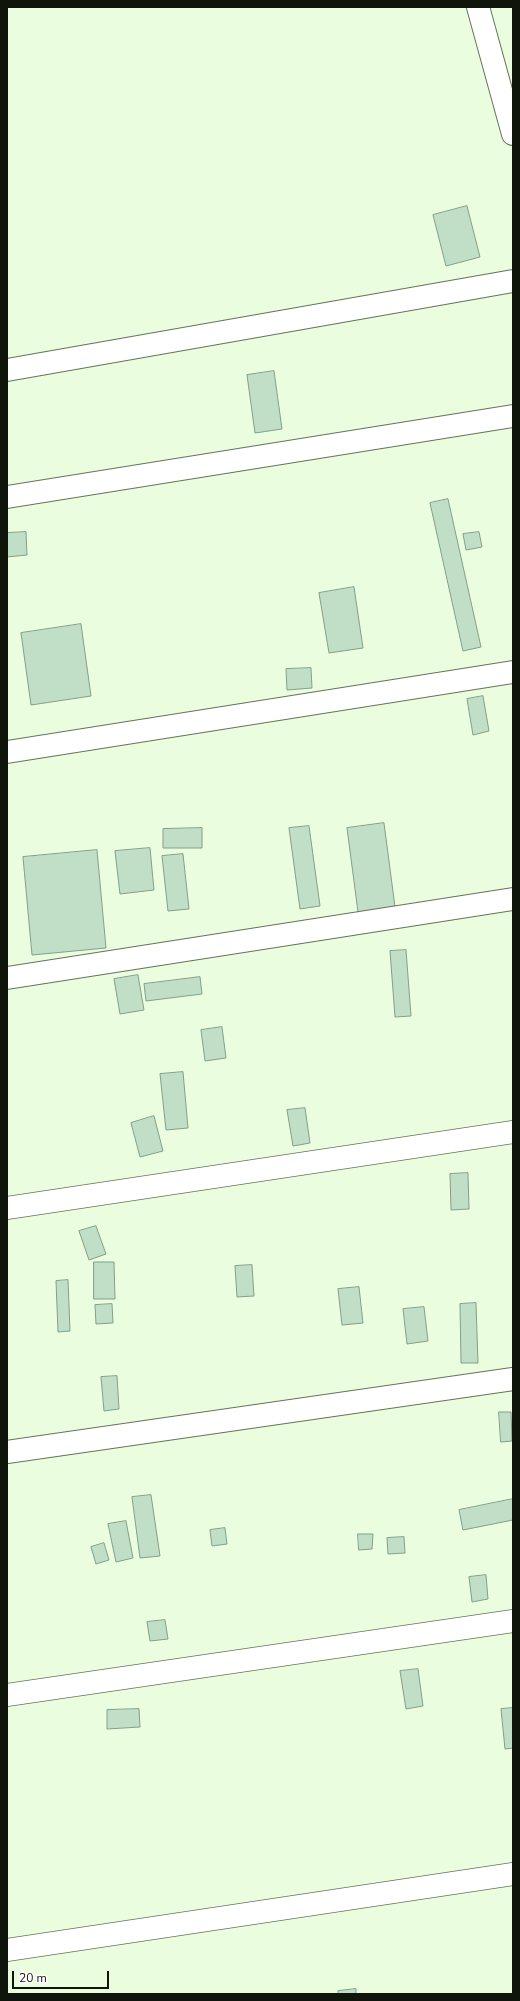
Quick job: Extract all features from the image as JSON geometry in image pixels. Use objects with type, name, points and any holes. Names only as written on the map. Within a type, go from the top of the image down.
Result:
[{"type":"street","points":[[478,7],[513,134]]},
{"type":"street","points":[[7,370],[513,281]]},
{"type":"street","points":[[7,497],[513,416]]},
{"type":"street","points":[[7,752],[513,672]]},
{"type":"street","points":[[7,978],[513,899]]},
{"type":"street","points":[[7,1208],[513,1132]]},
{"type":"street","points":[[7,1452],[513,1379]]},
{"type":"street","points":[[7,1695],[513,1621]]},
{"type":"street","points":[[7,1950],[513,1874]]},
{"type":"building","points":[[467,206],[480,257],[446,266],[433,215]]},
{"type":"building","points":[[274,371],[282,429],[255,433],[247,375]]},
{"type":"building","points":[[448,499],[481,647],[463,651],[430,503]]},
{"type":"building","points":[[26,532],[27,555],[7,557],[7,533]]},
{"type":"building","points":[[479,532],[482,547],[466,550],[463,534]]},
{"type":"building","points":[[354,587],[363,648],[329,653],[319,593]]},
{"type":"building","points":[[81,624],[91,696],[31,705],[21,633]]},
{"type":"building","points":[[311,668],[312,688],[287,690],[286,669]]},
{"type":"building","points":[[483,696],[489,731],[473,735],[467,699]]},
{"type":"building","points":[[384,823],[395,907],[358,912],[347,828]]},
{"type":"building","points":[[309,826],[320,906],[300,909],[289,828]]},
{"type":"building","points":[[202,828],[202,848],[163,848],[163,829]]},
{"type":"building","points":[[150,848],[154,890],[120,894],[115,851]]},
{"type":"building","points":[[97,850],[106,948],[32,955],[23,857]]},
{"type":"building","points":[[183,854],[189,909],[168,911],[162,856]]},
{"type":"building","points":[[406,950],[411,1016],[395,1017],[390,951]]},
{"type":"building","points":[[138,975],[144,1010],[120,1014],[114,979]]},
{"type":"building","points":[[200,977],[202,994],[146,1001],[144,984]]},
{"type":"building","points":[[222,1027],[226,1058],[205,1061],[201,1030]]},
{"type":"building","points":[[183,1072],[188,1128],[166,1130],[160,1074]]},
{"type":"building","points":[[305,1108],[310,1143],[293,1146],[287,1110]]},
{"type":"building","points":[[154,1116],[163,1151],[140,1157],[131,1123]]},
{"type":"building","points":[[468,1173],[469,1209],[451,1210],[450,1174]]},
{"type":"building","points":[[96,1226],[106,1254],[89,1260],[79,1231]]},
{"type":"building","points":[[94,1262],[114,1262],[115,1299],[94,1299]]},
{"type":"building","points":[[252,1265],[254,1296],[237,1297],[235,1266]]},
{"type":"building","points":[[68,1280],[70,1331],[58,1332],[56,1281]]},
{"type":"building","points":[[359,1287],[363,1323],[342,1325],[338,1289]]},
{"type":"building","points":[[476,1303],[478,1363],[461,1363],[460,1304]]},
{"type":"building","points":[[112,1304],[113,1323],[96,1324],[95,1305]]},
{"type":"building","points":[[424,1307],[428,1341],[407,1344],[403,1309]]},
{"type":"building","points":[[117,1376],[119,1409],[104,1411],[101,1377]]},
{"type":"building","points":[[499,1412],[511,1412],[512,1441],[501,1442]]},
{"type":"building","points":[[151,1495],[160,1556],[140,1558],[132,1497]]},
{"type":"building","points":[[513,1499],[513,1520],[463,1530],[459,1510]]},
{"type":"building","points":[[126,1521],[133,1558],[116,1562],[108,1524]]},
{"type":"building","points":[[225,1528],[227,1544],[212,1546],[210,1530]]},
{"type":"building","points":[[358,1534],[373,1534],[372,1549],[359,1550]]},
{"type":"building","points":[[404,1537],[405,1553],[388,1554],[387,1538]]},
{"type":"building","points":[[104,1543],[109,1560],[96,1564],[91,1547]]},
{"type":"building","points":[[486,1575],[488,1599],[472,1602],[469,1577]]},
{"type":"building","points":[[165,1620],[168,1639],[150,1641],[147,1622]]},
{"type":"building","points":[[418,1669],[423,1706],[406,1709],[400,1671]]},
{"type":"building","points":[[513,1708],[513,1748],[505,1749],[501,1709]]},
{"type":"building","points":[[139,1709],[140,1727],[107,1729],[107,1710]]},
{"type":"building","points":[[356,1989],[356,1994],[338,1994],[338,1991]]}]
